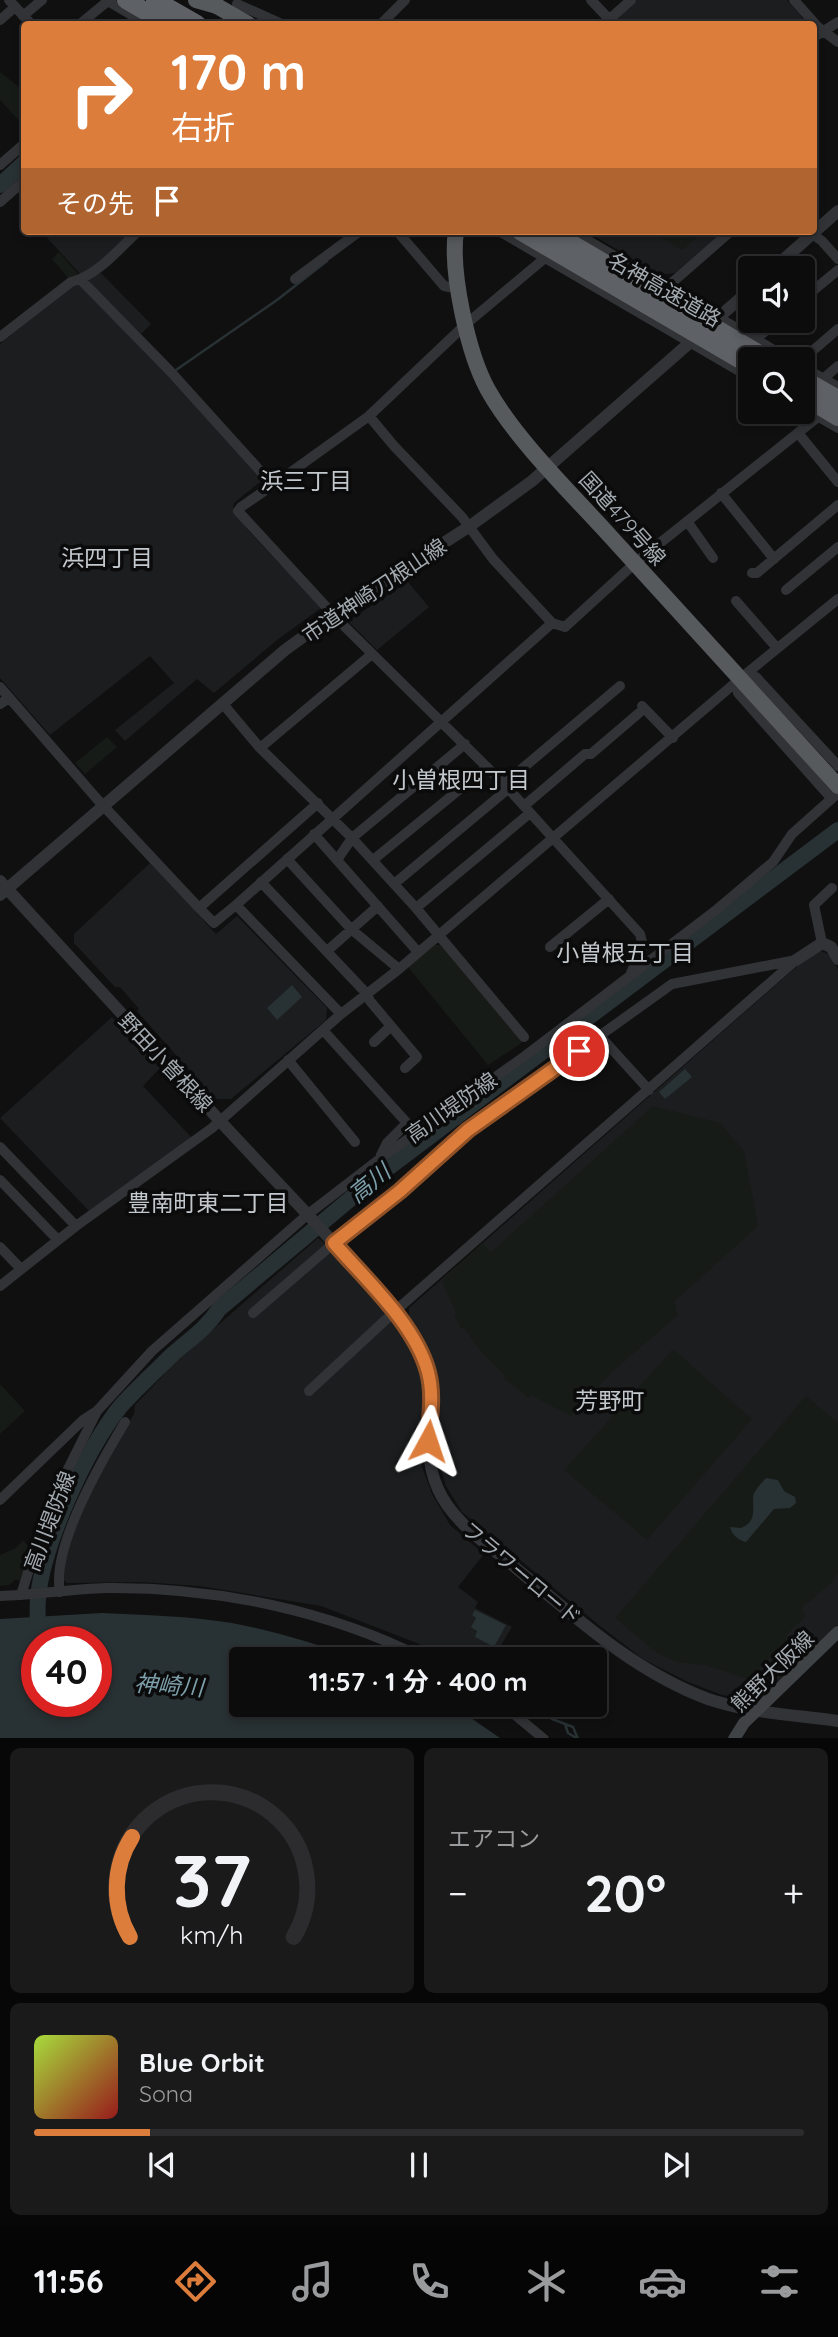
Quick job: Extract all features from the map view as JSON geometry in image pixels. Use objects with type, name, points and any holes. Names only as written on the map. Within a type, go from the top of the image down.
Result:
[{"type":"highway","points":[[113,0],[160,21]]},
{"type":"highway","points":[[155,0],[192,21]]},
{"type":"highway","points":[[196,0],[211,2],[243,21]]},
{"type":"highway","name":"国道479号線","points":[[454,235],[465,325],[476,362],[489,391],[509,421],[817,763],[836,793]]},
{"type":"highway","name":"名神高速道路","points":[[527,235],[738,358]]},
{"type":"highway","name":"名神高速道路","points":[[557,235],[748,347]]},
{"type":"highway","points":[[815,386],[838,400]]},
{"type":"highway","points":[[815,403],[838,417]]},
{"type":"main road","name":"熊野大阪線","points":[[734,1738],[744,1723],[838,1632]]},
{"type":"street","points":[[23,16],[42,0]]},
{"type":"street","points":[[84,21],[113,0],[135,21],[155,0]]},
{"type":"street","points":[[384,21],[405,0]]},
{"type":"street","points":[[591,0],[605,21]]},
{"type":"street","points":[[607,21],[631,0]]},
{"type":"street","points":[[794,0],[814,21]]},
{"type":"street","points":[[223,21],[239,2],[276,21]]},
{"type":"street","points":[[0,20],[12,4],[28,21]]},
{"type":"street","points":[[817,36],[838,22]]},
{"type":"street","points":[[817,25],[838,42]]},
{"type":"street","points":[[0,165],[21,147]]},
{"type":"street","points":[[0,202],[21,184]]},
{"type":"street","points":[[817,227],[838,211]]},
{"type":"street","points":[[0,337],[71,282],[80,280],[110,258],[134,235]]},
{"type":"street","points":[[295,279],[354,235]]},
{"type":"street","points":[[400,235],[444,286],[459,289]]},
{"type":"street","points":[[506,235],[738,371]]},
{"type":"street","points":[[579,235],[769,347]]},
{"type":"street","points":[[667,287],[726,235]]},
{"type":"street","points":[[786,256],[807,235]]},
{"type":"street","points":[[812,235],[822,241],[838,259]]},
{"type":"street","points":[[545,258],[465,325],[369,415],[239,511],[333,615],[506,786],[640,934],[643,946],[629,976]]},
{"type":"street","points":[[815,289],[838,270]]},
{"type":"street","points":[[80,280],[170,371],[273,485]]},
{"type":"street","name":"市道神崎刀根山線","points":[[2,888],[103,806],[285,650],[333,615],[470,526],[532,481],[738,301]]},
{"type":"street","points":[[815,349],[838,329]]},
{"type":"street","points":[[756,339],[763,333]]},
{"type":"street","points":[[823,379],[838,366]]},
{"type":"street","points":[[815,374],[838,387]]},
{"type":"street","points":[[369,415],[394,446],[470,526],[493,559],[552,623],[565,627],[635,563],[838,400]]},
{"type":"street","points":[[815,414],[838,428]]},
{"type":"street","points":[[798,433],[838,482]]},
{"type":"street","points":[[722,494],[774,559]]},
{"type":"street","points":[[752,573],[757,573],[838,505]]},
{"type":"street","points":[[687,521],[713,558]]},
{"type":"street","points":[[786,590],[838,547]]},
{"type":"street","points":[[2,1281],[212,1128],[341,1014],[399,969],[741,678],[838,599]]},
{"type":"street","points":[[736,601],[777,648]]},
{"type":"street","points":[[0,687],[4,701],[214,923],[552,623]]},
{"type":"street","points":[[260,748],[372,654]]},
{"type":"street","points":[[741,678],[756,677],[838,766]]},
{"type":"street","points":[[741,678],[738,693],[836,793]]},
{"type":"street","points":[[394,884],[620,686]]},
{"type":"street","points":[[223,704],[260,748],[373,860],[439,934],[524,1037]]},
{"type":"street","points":[[416,908],[585,754],[591,754],[641,710],[673,738]]},
{"type":"street","points":[[337,860],[352,838],[465,744]]},
{"type":"street","points":[[373,860],[487,767]]},
{"type":"street","name":"高川堤防線","points":[[22,1595],[39,1537],[58,1489],[97,1411],[152,1351],[307,1215],[381,1158],[525,1056],[715,911],[773,862],[792,834],[836,793]]},
{"type":"street","points":[[199,908],[318,803]]},
{"type":"street","points":[[314,834],[418,952]]},
{"type":"street","points":[[287,859],[352,929],[399,969]]},
{"type":"street","points":[[261,882],[368,994],[370,1000],[417,1057],[405,1068]]},
{"type":"street","name":"野田小曽根線","points":[[2,888],[334,1243]]},
{"type":"street","points":[[822,943],[814,905],[832,888]]},
{"type":"street","points":[[550,947],[609,899]]},
{"type":"street","points":[[236,905],[341,1014]]},
{"type":"street","points":[[327,951],[378,906]]},
{"type":"street","points":[[822,943],[831,947],[838,959]]},
{"type":"street","points":[[309,1391],[394,1312],[796,960],[822,943]]},
{"type":"street","points":[[253,1313],[334,1243],[400,1191],[468,1130],[672,984],[796,960]]},
{"type":"street","points":[[374,1042],[391,1026]]},
{"type":"street","points":[[323,1030],[407,1122],[387,1143],[381,1158]]},
{"type":"street","points":[[599,1035],[649,1090]]},
{"type":"street","points":[[288,1060],[355,1142]]},
{"type":"street","points":[[0,1147],[76,1226]]},
{"type":"street","points":[[0,1180],[58,1240]]},
{"type":"street","name":"フラワーロード","points":[[334,1243],[418,1344],[428,1373],[432,1399],[428,1441],[430,1466],[438,1490],[457,1519],[595,1633],[638,1664],[708,1698],[735,1706],[838,1721]]},
{"type":"street","points":[[0,1247],[21,1269]]},
{"type":"street","points":[[0,1500],[83,1420],[97,1411]]},
{"type":"street","points":[[58,1592],[66,1544],[79,1510],[105,1455],[125,1422]]},
{"type":"street","name":"高川堤防線","points":[[0,1596],[105,1588],[193,1592],[276,1605],[349,1626],[397,1647]]},
{"type":"street","points":[[518,1717],[544,1738]]},
{"type":"shaded area","points":[[636,0],[787,0],[805,21],[613,21]]},
{"type":"shaded area","points":[[0,72],[21,89],[21,123],[0,100]]},
{"type":"shaded area","points":[[45,235],[132,235],[108,256],[81,275]]},
{"type":"shaded area","points":[[593,235],[719,235],[675,273],[660,275]]},
{"type":"shaded area","points":[[655,235],[699,235],[683,250]]},
{"type":"shaded area","points":[[59,252],[78,274],[69,279],[52,259]]},
{"type":"shaded area","points":[[99,271],[151,324],[141,334],[89,282]]},
{"type":"shaded area","points":[[74,285],[81,285],[262,476],[261,481],[234,503],[233,508],[248,530],[321,608],[277,640],[214,693],[197,679],[125,741],[115,730],[174,683],[150,656],[50,735],[0,678],[0,344]]},
{"type":"shaded area","points":[[408,582],[429,607],[377,650],[348,621]]},
{"type":"shaded area","points":[[107,737],[117,747],[85,774],[75,763]]},
{"type":"shaded area","points":[[150,863],[216,934],[237,916],[327,1008],[326,1020],[231,1099],[215,1099],[137,1011],[139,1009],[120,987],[115,987],[74,943],[74,934]]},
{"type":"shaded area","points":[[435,945],[441,945],[522,1042],[488,1065],[408,967]]},
{"type":"shaded area","points":[[818,950],[830,955],[838,969],[838,1625],[760,1702],[722,1695],[688,1682],[643,1659],[462,1512],[446,1486],[439,1463],[437,1441],[440,1399],[436,1371],[424,1339],[409,1317],[409,1308]]},
{"type":"shaded area","points":[[112,1017],[160,1068],[143,1086],[192,1138],[89,1211],[0,1118]]},
{"type":"shaded area","points":[[653,1106],[720,1123],[744,1151],[758,1226],[675,1301],[679,1314],[611,1373],[571,1416],[531,1395],[529,1398],[504,1379],[505,1376],[482,1353],[464,1328],[461,1329],[442,1281],[482,1243],[491,1252]]},
{"type":"shaded area","points":[[318,1238],[334,1251],[387,1312],[411,1346],[424,1398],[420,1439],[422,1467],[432,1494],[450,1525],[484,1554],[458,1587],[478,1602],[475,1608],[512,1627],[500,1647],[425,1647],[321,1606],[200,1586],[141,1582],[67,1583],[62,1579],[69,1543],[86,1499],[134,1414],[135,1405],[178,1360]]},
{"type":"shaded area","points":[[673,1349],[752,1419],[647,1540],[564,1470]]},
{"type":"shaded area","points":[[0,1384],[25,1411],[0,1434]]},
{"type":"shaded area","points":[[806,1396],[838,1423],[838,1572],[833,1581],[801,1609],[806,1616],[786,1635],[785,1644],[748,1679],[705,1665],[676,1662],[657,1653],[615,1618]]},
{"type":"shaded area","points":[[23,1540],[31,1549],[20,1581],[16,1579],[9,1585],[0,1586],[0,1555],[16,1548]]},
{"type":"water","points":[[292,985],[302,997],[277,1020],[267,1008]]},
{"type":"water","points":[[685,1069],[692,1077],[665,1099],[659,1092]]},
{"type":"water","points":[[766,1478],[778,1480],[784,1491],[795,1497],[796,1503],[790,1508],[774,1509],[746,1542],[743,1541],[734,1535],[730,1527],[741,1528],[749,1523],[753,1516],[754,1493]]},
{"type":"water","points":[[475,1610],[506,1625],[494,1647],[475,1637],[477,1631],[471,1627],[476,1618],[472,1615]]},
{"type":"water","name":"神崎川","points":[[102,1613],[232,1623],[322,1647],[229,1647],[229,1717],[469,1717],[500,1738],[0,1738],[0,1619]]},
{"type":"waterway","points":[[0,185],[21,166]]},
{"type":"waterway","points":[[176,370],[277,300],[327,261]]},
{"type":"waterway","name":"高川","points":[[38,1626],[38,1598],[48,1551],[80,1472],[120,1407],[173,1354],[204,1328],[219,1309],[380,1174],[838,830]]},
{"type":"waterway","points":[[550,1717],[573,1727],[578,1738]]},
{"type":"waterway","points":[[565,1724],[568,1733],[576,1738]]},
{"type":"district","name":"浜三丁目","points":[[306,480]]},
{"type":"district","name":"浜四丁目","points":[[107,557]]},
{"type":"district","name":"小曽根四丁目","points":[[461,779]]},
{"type":"district","name":"小曽根五丁目","points":[[625,952]]},
{"type":"district","name":"豊南町東二丁目","points":[[208,1202]]},
{"type":"district","name":"芳野町","points":[[610,1400]]},
{"type":"route","points":[[428,1441],[432,1399],[428,1373],[418,1344],[334,1243],[400,1191],[468,1130],[579,1051]]}]
